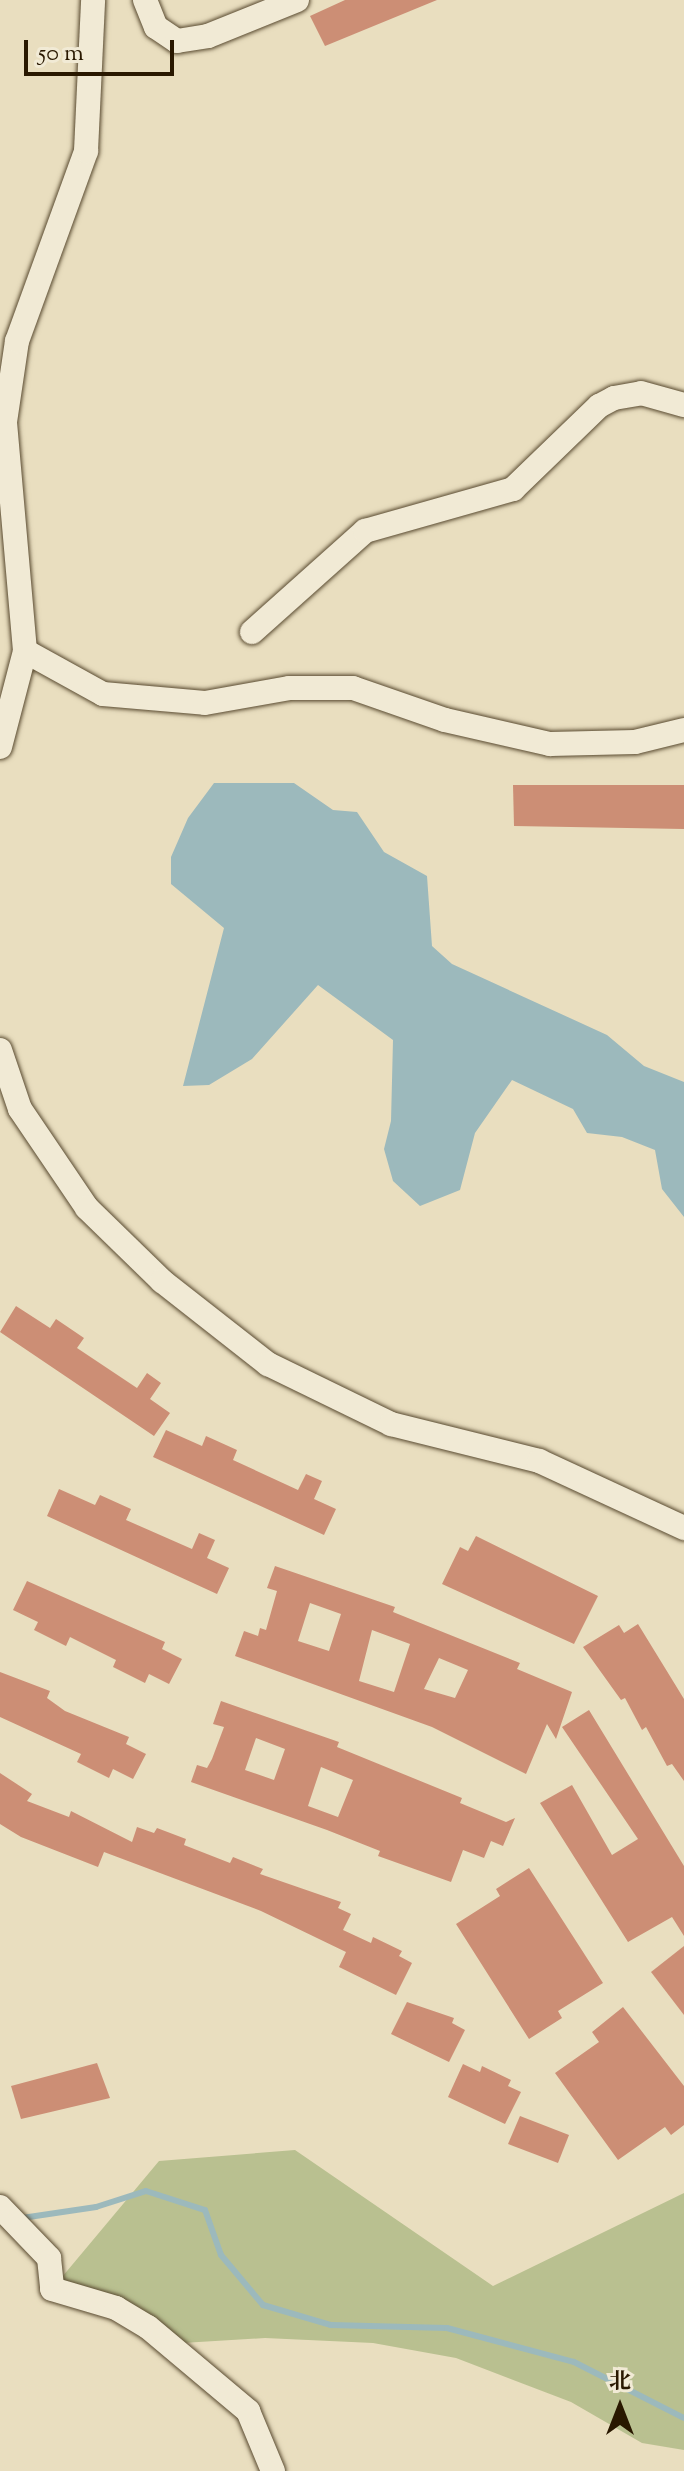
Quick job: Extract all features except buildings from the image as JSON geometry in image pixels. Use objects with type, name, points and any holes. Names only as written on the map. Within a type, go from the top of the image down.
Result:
[{"type":"street","points":[[0,747],[25,651],[5,422],[17,341],[86,151],[93,0]]},
{"type":"street","points":[[145,0],[156,27],[177,41],[208,36],[297,0]]},
{"type":"street","points":[[252,632],[365,531],[513,489],[606,402],[641,393],[684,405]]},
{"type":"street","points":[[25,651],[103,694],[205,703],[289,688],[353,688],[445,720],[550,744],[635,742],[684,730]]},
{"type":"street","points":[[0,1050],[20,1109],[87,1208],[162,1281],[268,1364],[391,1424],[539,1461],[684,1528]]},
{"type":"street","points":[[0,2207],[49,2258],[52,2289],[116,2308],[148,2327],[248,2411],[273,2471]]},
{"type":"green space","points":[[295,2150],[493,2286],[684,2193],[684,2450],[642,2443],[571,2402],[456,2358],[373,2343],[265,2338],[166,2344],[52,2289],[159,2161]]},
{"type":"water","points":[[214,783],[294,783],[333,810],[357,812],[384,852],[427,876],[432,946],[452,964],[607,1035],[644,1066],[684,1082],[684,1217],[662,1189],[655,1150],[622,1137],[587,1133],[573,1109],[512,1080],[475,1133],[460,1190],[420,1206],[393,1181],[384,1149],[391,1121],[393,1040],[318,985],[252,1059],[209,1085],[183,1086],[224,928],[171,884],[171,857],[188,818]]},
{"type":"waterway","points":[[22,2218],[96,2207],[146,2191],[205,2210],[221,2255],[263,2305],[331,2325],[447,2328],[574,2362],[684,2418]]}]
